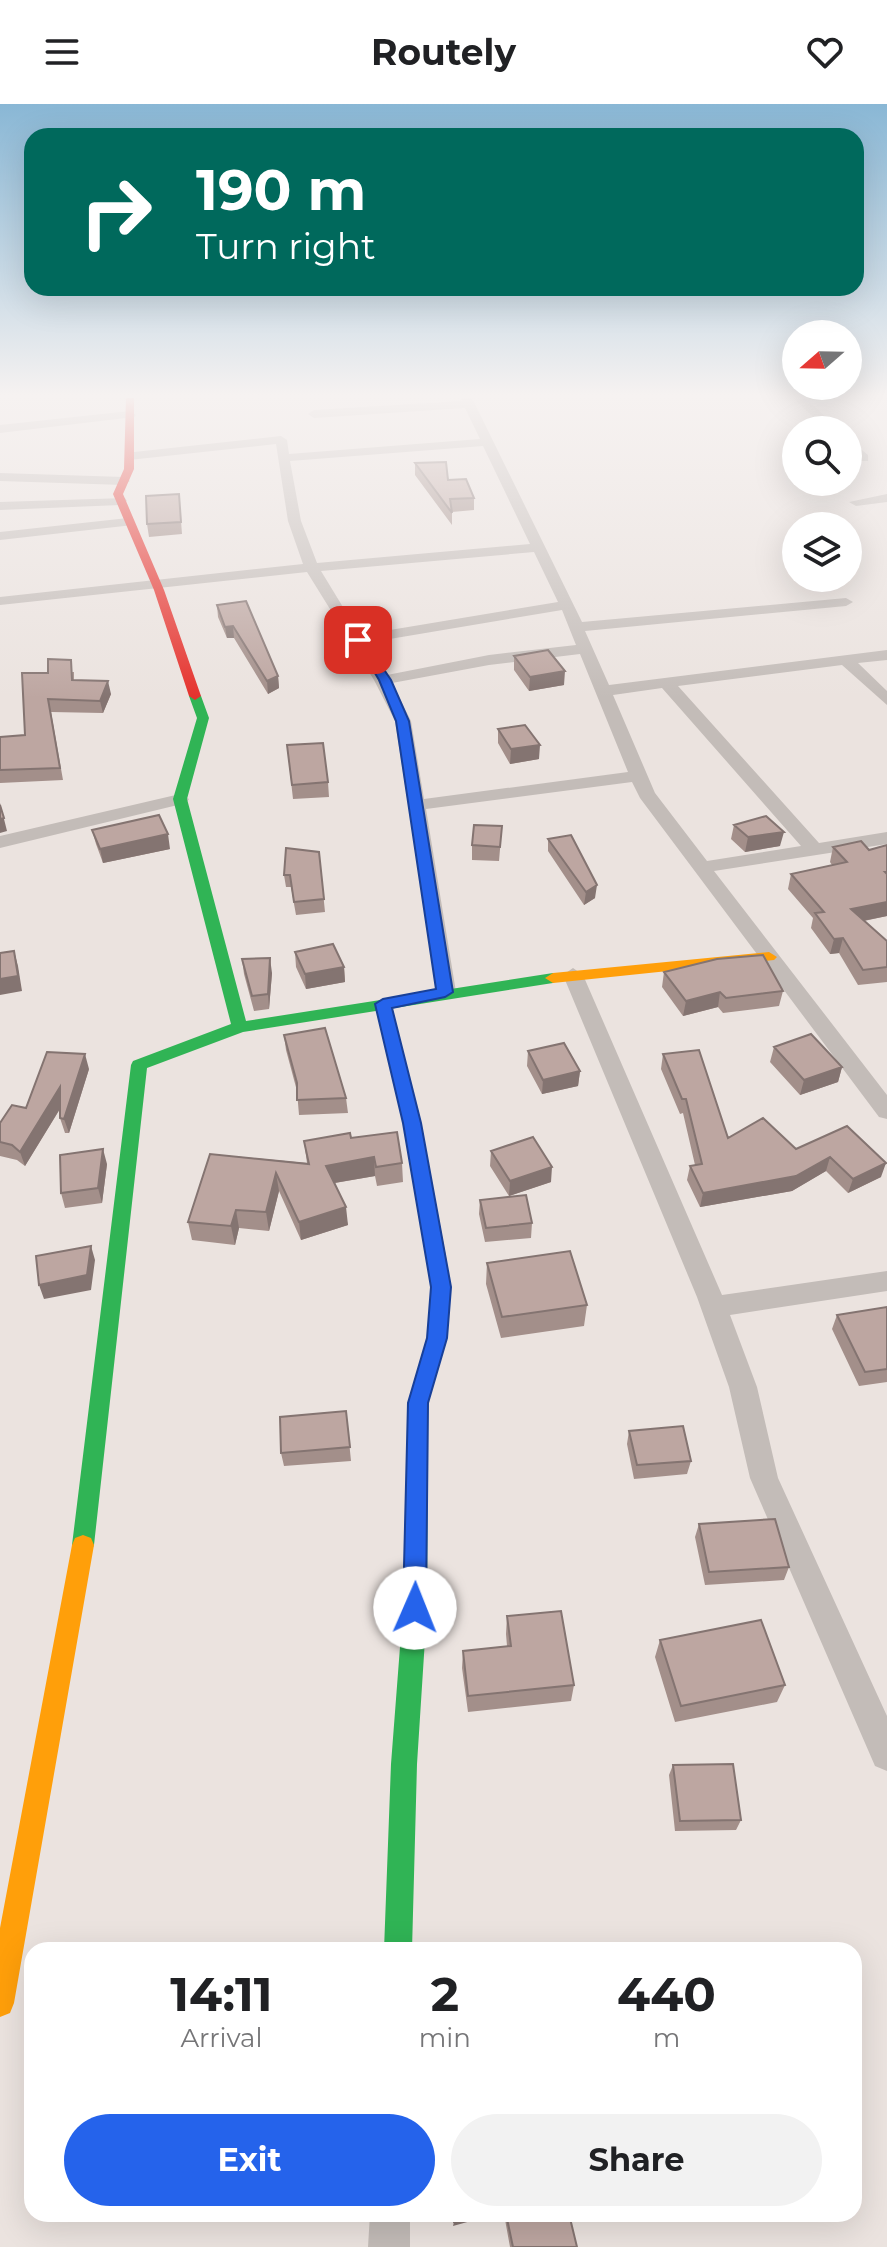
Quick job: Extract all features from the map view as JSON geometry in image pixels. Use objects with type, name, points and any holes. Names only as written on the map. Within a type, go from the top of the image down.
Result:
[{"type":"street","points":[[119,498],[156,584],[203,718],[180,799],[240,1027]]},
{"type":"street","points":[[291,498],[297,532],[311,567],[385,680],[403,721],[445,992]]},
{"type":"street","points":[[513,498],[567,605],[646,794],[887,1111]]},
{"type":"street","points":[[856,502],[887,498]]},
{"type":"street","points":[[0,506],[120,501]]},
{"type":"street","points":[[0,536],[128,522]]},
{"type":"street","points":[[0,601],[311,567],[536,548]]},
{"type":"street","points":[[576,627],[846,602]]},
{"type":"street","points":[[358,640],[567,605]]},
{"type":"street","points":[[385,680],[489,660],[586,649]]},
{"type":"street","points":[[603,691],[887,655]]},
{"type":"street","points":[[844,659],[887,700]]},
{"type":"street","points":[[666,683],[815,850]]},
{"type":"street","points":[[418,805],[639,776]]},
{"type":"street","points":[[0,842],[180,799]]},
{"type":"street","points":[[702,867],[887,838]]},
{"type":"street","points":[[0,2003],[80,1567],[139,1065],[240,1027],[445,992],[573,975],[769,957]]},
{"type":"street","points":[[573,975],[713,1307],[743,1387],[764,1478],[887,1754]]},
{"type":"street","points":[[383,1004],[412,1123],[441,1287],[437,1338],[418,1403],[415,1608],[404,1764],[398,1942]]},
{"type":"street","points":[[713,1307],[887,1281]]},
{"type":"street","points":[[389,2247],[390,2222]]},
{"type":"building","points":[[146,498],[179,498],[181,522],[147,524]]},
{"type":"building","points":[[441,498],[474,498],[450,499],[452,513]]},
{"type":"building","points":[[246,601],[278,676],[267,681],[233,626],[225,627],[217,605]]},
{"type":"building","points":[[548,650],[565,671],[530,677],[514,656]]},
{"type":"building","points":[[48,659],[71,660],[72,680],[108,681],[100,701],[48,699],[60,768],[0,770],[0,737],[25,735],[22,673],[48,673]]},
{"type":"building","points":[[525,725],[540,745],[511,749],[498,729]]},
{"type":"building","points":[[323,743],[328,782],[292,785],[287,745]]},
{"type":"building","points":[[159,815],[168,834],[100,849],[92,830]]},
{"type":"building","points":[[766,816],[784,832],[748,837],[734,825]]},
{"type":"building","points":[[474,825],[502,826],[500,847],[472,845]]},
{"type":"building","points":[[571,835],[597,885],[586,892],[548,839]]},
{"type":"building","points":[[861,841],[869,850],[887,845],[887,902],[851,909],[887,941],[887,967],[863,970],[843,938],[834,939],[815,913],[824,912],[791,874],[847,862],[833,847]]},
{"type":"building","points":[[286,848],[319,852],[324,899],[294,902],[290,875],[284,875]]},
{"type":"building","points":[[333,944],[344,967],[305,974],[295,952]]},
{"type":"building","points":[[14,951],[18,976],[0,979],[0,953]]},
{"type":"building","points":[[763,955],[783,991],[726,998],[720,992],[686,1001],[664,972],[717,959]]},
{"type":"building","points":[[270,958],[268,994],[252,996],[242,959]]},
{"type":"building","points":[[325,1028],[346,1098],[297,1100],[297,1083],[284,1035]]},
{"type":"building","points":[[811,1034],[842,1067],[804,1080],[774,1047]]},
{"type":"building","points":[[564,1043],[580,1071],[543,1080],[528,1051]]},
{"type":"building","points":[[699,1050],[728,1138],[763,1118],[796,1149],[847,1126],[886,1163],[853,1179],[830,1157],[796,1176],[703,1193],[690,1166],[702,1164],[686,1099],[682,1099],[663,1054]]},
{"type":"building","points":[[47,1052],[85,1054],[64,1119],[60,1118],[60,1087],[20,1152],[12,1145],[0,1142],[0,1123],[12,1105],[26,1108]]},
{"type":"building","points":[[397,1132],[402,1163],[376,1167],[374,1157],[326,1166],[346,1207],[299,1222],[276,1173],[266,1212],[236,1210],[231,1226],[188,1222],[210,1154],[309,1164],[304,1141],[350,1133],[351,1138]]},
{"type":"building","points":[[533,1137],[552,1167],[510,1181],[491,1151]]},
{"type":"building","points":[[103,1149],[98,1188],[61,1193],[60,1155]]},
{"type":"building","points":[[526,1195],[532,1223],[486,1228],[480,1200]]},
{"type":"building","points":[[91,1246],[87,1275],[39,1285],[36,1256]]},
{"type":"building","points":[[570,1251],[587,1305],[502,1317],[487,1263]]},
{"type":"building","points":[[887,1307],[887,1369],[865,1372],[837,1315]]},
{"type":"building","points":[[346,1411],[350,1447],[281,1453],[280,1417]]},
{"type":"building","points":[[683,1426],[691,1461],[637,1465],[629,1431]]},
{"type":"building","points":[[775,1519],[789,1567],[709,1572],[699,1524]]},
{"type":"building","points":[[561,1611],[574,1685],[468,1696],[463,1651],[511,1646],[507,1616]]},
{"type":"building","points":[[761,1620],[785,1685],[681,1706],[660,1640]]},
{"type":"building","points":[[733,1764],[741,1820],[680,1821],[673,1765]]},
{"type":"building","points":[[508,2222],[571,2222],[577,2247],[513,2247]]},
{"type":"traffic: fast","points":[[195,696],[203,718],[180,799],[240,1027],[553,978]]},
{"type":"traffic: fast","points":[[83,1545],[139,1065],[240,1027]]},
{"type":"traffic: fast","points":[[398,1942],[404,1764],[415,1608],[418,1403],[437,1338],[441,1287],[437,1262]]},
{"type":"traffic: slow","points":[[553,978],[769,957]]},
{"type":"traffic: slow","points":[[383,1004],[412,1123],[437,1262]]},
{"type":"traffic: slow","points":[[0,2003],[83,1545]]},
{"type":"traffic: jam","points":[[120,498],[159,590],[195,696]]},
{"type":"route","points":[[358,640],[385,680],[403,721],[445,992],[383,1004],[412,1123],[441,1287],[437,1338],[418,1403],[415,1608]]}]
